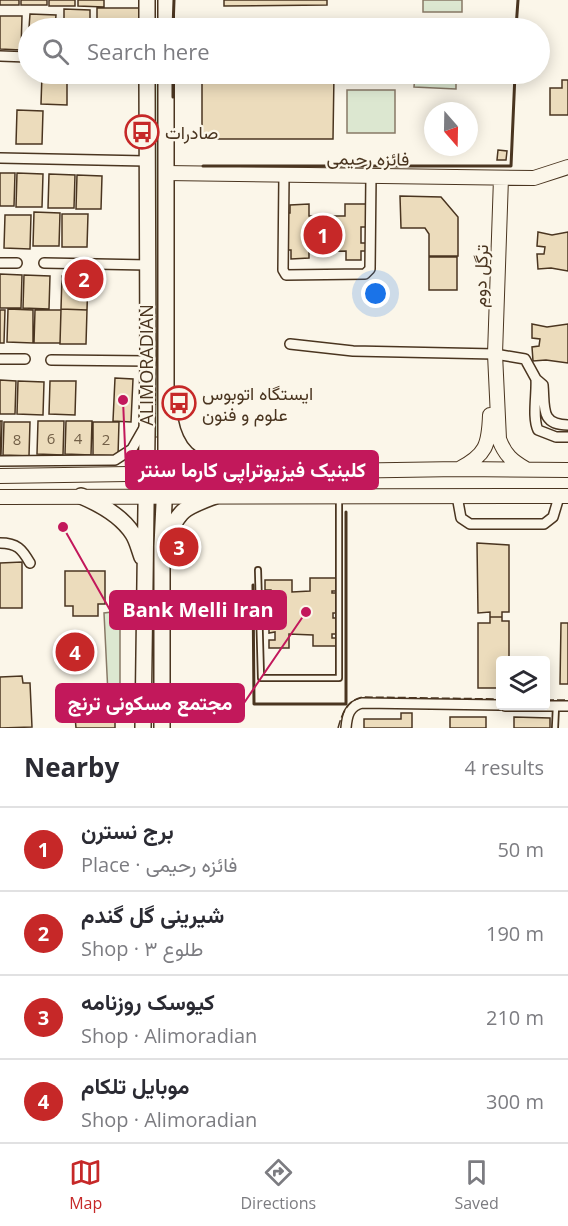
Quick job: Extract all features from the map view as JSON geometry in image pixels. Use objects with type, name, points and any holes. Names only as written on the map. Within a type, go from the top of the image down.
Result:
[{"type":"main road","points":[[147,0],[147,18]]},
{"type":"main road","points":[[166,0],[166,18]]},
{"type":"main road","name":"ALIMORADIAN","points":[[143,728],[148,361],[147,84]]},
{"type":"main road","name":"ALIMORADIAN","points":[[162,728],[166,84]]},
{"type":"main road","name":"فائزه رحیمی","points":[[166,172],[534,178],[568,167]]},
{"type":"main road","name":"ترگل دوم","points":[[501,178],[495,354],[499,439],[510,460],[535,471]]},
{"type":"main road","name":"ترگل دوم","points":[[459,469],[477,459],[484,452],[490,429],[491,388],[495,375]]},
{"type":"main road","points":[[165,401],[172,432],[180,448],[194,461],[223,474]]},
{"type":"main road","points":[[0,476],[459,469],[568,470]]},
{"type":"main road","points":[[535,471],[534,483],[543,496]]},
{"type":"main road","points":[[54,476],[61,480],[63,486],[61,492],[54,496]]},
{"type":"main road","points":[[81,496],[111,511],[122,521],[133,534],[144,562]]},
{"type":"main road","points":[[162,546],[178,514],[186,507],[215,496]]},
{"type":"main road","points":[[0,497],[563,496]]},
{"type":"street","points":[[0,56],[18,57]]},
{"type":"street","points":[[0,158],[146,161]]},
{"type":"street","points":[[284,174],[283,270],[286,275],[365,274],[368,272],[370,269],[371,176]]},
{"type":"street","points":[[0,263],[17,262]]},
{"type":"street","points":[[44,263],[148,265]]},
{"type":"street","points":[[290,344],[353,351],[495,354],[525,359],[536,379],[543,385],[544,411],[548,418],[555,424],[568,425]]},
{"type":"street","points":[[0,359],[25,359]]},
{"type":"street","points":[[51,360],[148,361]]},
{"type":"street","points":[[536,379],[535,423],[538,430],[556,437],[568,437]]},
{"type":"street","points":[[0,461],[115,460],[132,449],[146,423]]},
{"type":"street","points":[[457,496],[462,518],[470,524],[544,524],[553,517],[563,496]]},
{"type":"street","points":[[0,543],[11,543],[17,546],[30,563]]},
{"type":"street","points":[[346,728],[346,717],[351,708],[362,703],[496,705]]},
{"type":"street","points":[[550,706],[568,706]]},
{"type":"lane","points":[[258,570],[261,678],[339,678],[339,496]]},
{"type":"lane","points":[[555,728],[556,706]]},
{"type":"green space","points":[[423,0],[462,0],[462,12],[423,12]]},
{"type":"green space","points":[[155,84],[160,84],[160,437],[154,437]]},
{"type":"green space","points":[[414,84],[456,84],[456,89],[414,87]]},
{"type":"green space","points":[[347,90],[395,90],[395,133],[347,133]]},
{"type":"green space","points":[[120,611],[120,697],[108,694],[104,613]]},
{"type":"building","points":[[0,0],[19,0],[19,5],[0,5]]},
{"type":"building","points":[[21,0],[47,0],[47,5],[21,5]]},
{"type":"building","points":[[49,0],[75,0],[75,6],[49,6]]},
{"type":"building","points":[[78,0],[104,0],[104,7],[78,6]]},
{"type":"building","points":[[224,0],[327,0],[327,5],[224,6]]},
{"type":"building","points":[[97,8],[139,8],[139,18],[97,18]]},
{"type":"building","points":[[64,9],[90,10],[90,18],[64,18]]},
{"type":"building","points":[[30,14],[56,15],[56,18],[30,18]]},
{"type":"building","points":[[0,16],[22,16],[18,18],[18,50],[0,49]]},
{"type":"building","points":[[562,80],[568,80],[568,115],[550,115],[550,88],[562,88]]},
{"type":"building","points":[[42,84],[67,84],[67,105],[41,104]]},
{"type":"building","points":[[202,84],[334,84],[333,139],[202,139]]},
{"type":"building","points":[[17,110],[43,111],[42,144],[16,144]]},
{"type":"building","points":[[498,150],[507,151],[506,160],[497,160]]},
{"type":"building","points":[[0,173],[15,173],[14,206],[0,206]]},
{"type":"building","points":[[17,173],[43,174],[42,207],[16,207]]},
{"type":"building","points":[[49,174],[75,175],[74,208],[48,208]]},
{"type":"building","points":[[77,175],[102,176],[101,209],[76,209]]},
{"type":"building","points":[[400,196],[441,197],[458,217],[458,256],[429,256],[429,234],[425,228],[401,228]]},
{"type":"building","points":[[309,204],[309,216],[345,216],[345,204],[368,204],[369,227],[361,227],[361,243],[368,243],[368,251],[361,251],[361,260],[346,260],[346,251],[309,252],[309,258],[291,259],[291,250],[286,250],[285,213],[290,213],[290,205]]},
{"type":"building","points":[[34,212],[60,213],[59,246],[33,246]]},
{"type":"building","points":[[62,214],[88,214],[87,247],[62,247]]},
{"type":"building","points":[[5,215],[31,215],[30,249],[4,248]]},
{"type":"building","points":[[538,232],[552,235],[568,232],[568,271],[551,268],[538,269],[537,254],[544,254],[545,247],[537,246]]},
{"type":"building","points":[[429,257],[457,257],[457,290],[429,290]]},
{"type":"building","points":[[0,274],[22,275],[21,308],[0,308]]},
{"type":"building","points":[[24,275],[50,276],[49,309],[23,308]]},
{"type":"building","points":[[62,276],[88,277],[87,310],[61,309]]},
{"type":"building","points":[[8,309],[33,310],[33,343],[7,342]]},
{"type":"building","points":[[61,309],[87,310],[86,344],[60,344]]},
{"type":"building","points":[[0,310],[5,310],[4,343],[0,343]]},
{"type":"building","points":[[35,310],[61,310],[60,343],[34,343]]},
{"type":"building","points":[[532,324],[547,327],[568,324],[568,363],[533,361],[532,347],[539,346],[540,339],[532,338]]},
{"type":"building","points":[[115,378],[133,379],[131,422],[113,421]]},
{"type":"building","points":[[0,380],[16,381],[15,414],[0,414]]},
{"type":"building","points":[[18,381],[44,382],[43,415],[17,414]]},
{"type":"building","points":[[50,381],[76,381],[75,415],[49,414]]},
{"type":"building","points":[[0,421],[2,421],[1,455],[0,455]]},
{"type":"building","points":[[38,421],[64,421],[63,455],[37,454]]},
{"type":"building","points":[[66,421],[92,421],[91,455],[65,454]]},
{"type":"building","points":[[4,422],[30,422],[29,456],[3,455]]},
{"type":"building","points":[[93,422],[119,422],[118,456],[93,455]]},
{"type":"building","points":[[176,543],[183,543],[183,552],[176,552]]},
{"type":"building","points":[[477,543],[509,545],[509,612],[502,612],[502,617],[490,617],[490,612],[478,613]]},
{"type":"building","points":[[22,562],[22,608],[0,608],[0,563]]},
{"type":"building","points":[[65,571],[105,571],[105,604],[98,604],[98,616],[73,616],[73,606],[65,606]]},
{"type":"building","points":[[310,578],[338,578],[338,591],[332,591],[332,593],[338,593],[338,613],[333,613],[333,618],[337,618],[337,634],[332,634],[332,638],[336,638],[336,646],[313,646],[313,635],[289,634],[289,648],[269,648],[269,640],[275,640],[275,632],[269,633],[269,621],[273,621],[273,611],[267,612],[267,598],[271,598],[271,590],[265,590],[265,580],[292,580],[292,592],[310,591]]},
{"type":"building","points":[[490,617],[502,617],[502,621],[509,621],[509,656],[496,656],[496,688],[478,688],[478,623],[490,623]]},
{"type":"building","points":[[561,623],[568,623],[568,684],[560,684]]},
{"type":"building","points":[[22,676],[23,683],[30,683],[32,727],[0,728],[0,677]]},
{"type":"building","points":[[115,704],[115,728],[76,728],[75,716],[84,716],[84,705]]},
{"type":"building","points":[[401,713],[412,713],[412,728],[364,728],[364,719],[401,719]]},
{"type":"building","points":[[450,717],[486,717],[486,728],[450,728]]},
{"type":"building","points":[[514,717],[550,718],[550,728],[514,728]]},
{"type":"fence","points":[[338,728],[349,704],[363,697],[496,699]]},
{"type":"fence","points":[[550,700],[568,700]]},
{"type":"wall","points":[[173,18],[174,0]]},
{"type":"wall","points":[[517,18],[518,0]]},
{"type":"wall","points":[[173,84],[173,97]]},
{"type":"wall","points":[[203,166],[511,166],[515,84]]},
{"type":"wall","points":[[253,585],[254,704],[346,704],[346,512]]},
{"type":"place","name":"صادرات","points":[[142,132]]},
{"type":"place","name":"برج نسترن","points":[[323,235]]},
{"type":"place","name":"شیرینی گل گندم","points":[[84,279]]},
{"type":"place","name":"کلینیک فیزیوتراپی کارما سنتر","points":[[123,400]]},
{"type":"place","name":"ایستگاه اتوبوس علوم و فنون","points":[[179,403]]},
{"type":"place","name":"Bank Melli Iran","points":[[63,527]]},
{"type":"place","name":"کیوسک روزنامه","points":[[179,547]]},
{"type":"place","name":"مجتمع مسکونی ترنج","points":[[306,612]]},
{"type":"place","name":"موبایل تلکام","points":[[75,652]]}]
